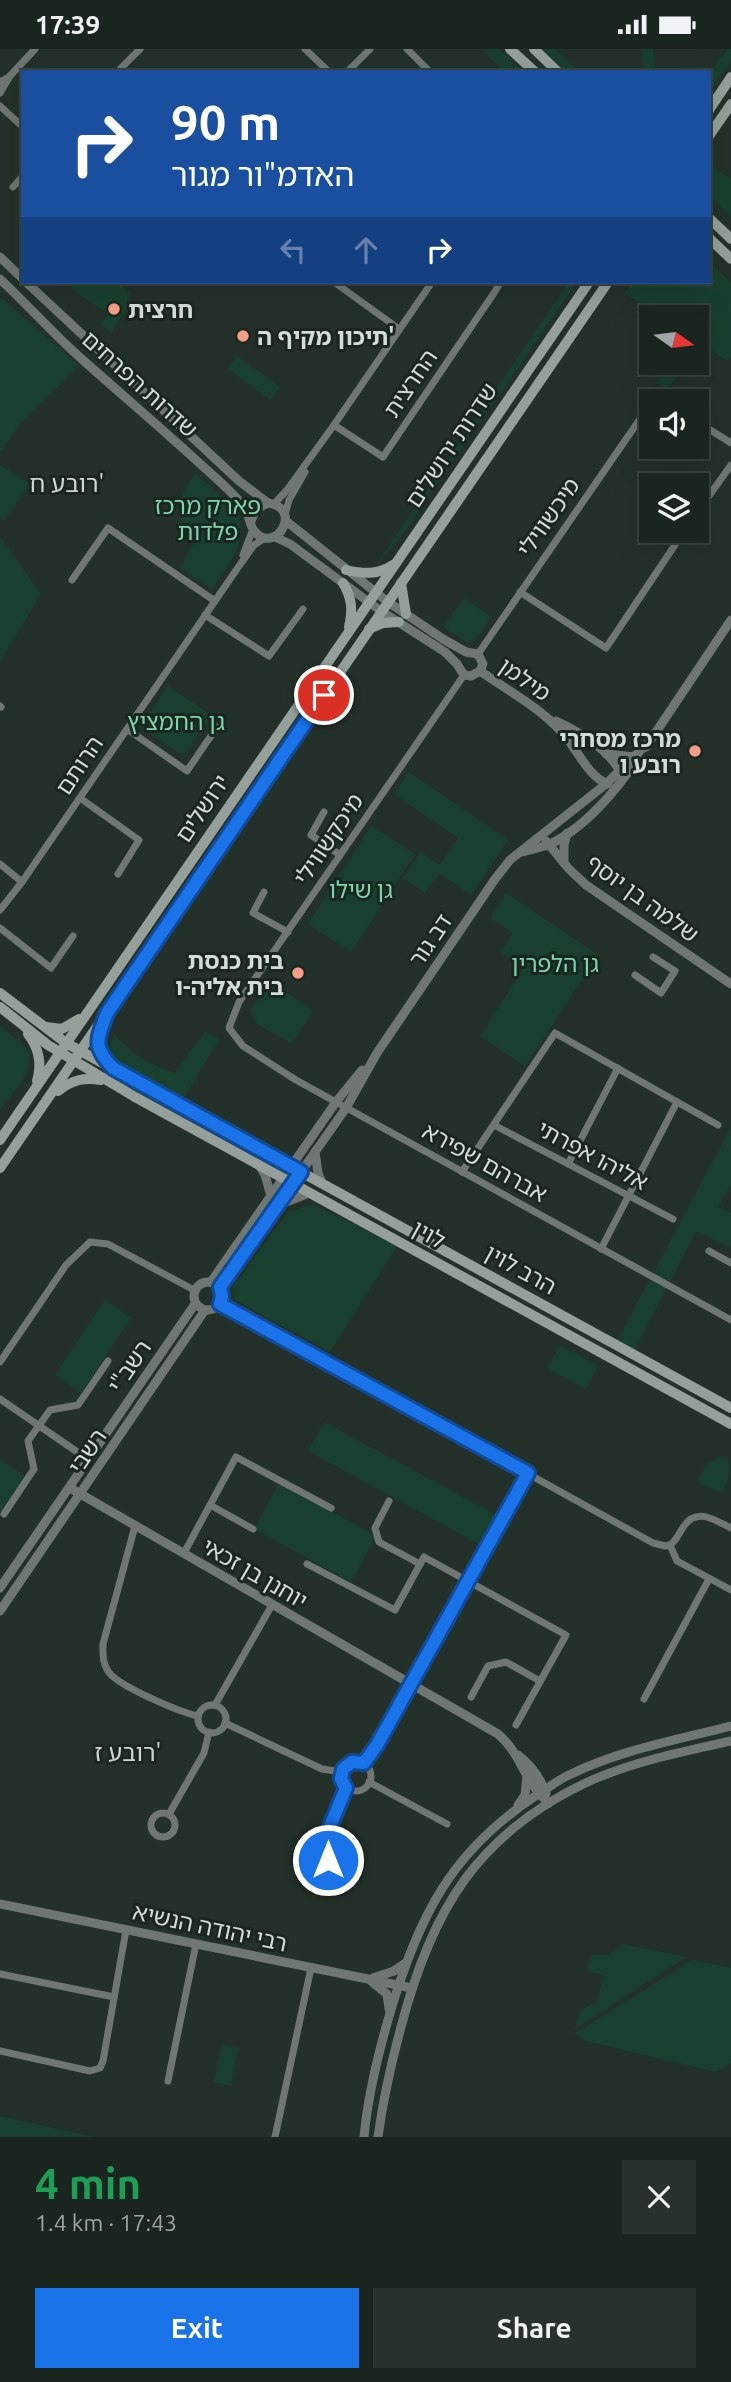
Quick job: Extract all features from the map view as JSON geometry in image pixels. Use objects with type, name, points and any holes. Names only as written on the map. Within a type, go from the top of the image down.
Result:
[{"type":"main road","points":[[510,49],[533,70]]},
{"type":"main road","points":[[534,49],[556,70]]},
{"type":"main road","points":[[711,107],[731,77]]},
{"type":"main road","points":[[711,133],[731,104]]},
{"type":"main road","points":[[711,220],[731,239]]},
{"type":"main road","points":[[711,239],[731,259]]},
{"type":"main road","name":"שדרות ירושלים","points":[[348,632],[588,284]]},
{"type":"main road","points":[[0,1168],[607,284]]},
{"type":"main road","points":[[346,570],[381,572],[396,564]]},
{"type":"main road","points":[[343,583],[352,607],[348,632]]},
{"type":"main road","points":[[369,629],[402,618],[401,583]]},
{"type":"main road","name":"ירושלים","points":[[91,1008],[348,632]]},
{"type":"main road","points":[[0,993],[41,1025],[63,1048]]},
{"type":"main road","points":[[0,1007],[23,1026],[63,1048]]},
{"type":"main road","points":[[41,1025],[55,1030],[69,1027],[91,1008]]},
{"type":"main road","points":[[0,1140],[91,1008]]},
{"type":"main road","points":[[107,1013],[99,1036],[98,1050],[113,1068]]},
{"type":"main road","points":[[23,1026],[33,1040],[39,1057],[39,1076],[32,1093]]},
{"type":"main road","name":"הרב לוין","points":[[63,1048],[81,1051],[113,1068],[731,1408]]},
{"type":"main road","name":"לוין","points":[[63,1048],[74,1061],[107,1081],[731,1424]]},
{"type":"main road","points":[[49,1098],[75,1080],[83,1078],[107,1081]]},
{"type":"street","points":[[0,93],[9,77],[35,49]]},
{"type":"street","points":[[121,68],[139,49]]},
{"type":"street","points":[[305,49],[327,70]]},
{"type":"street","points":[[349,70],[370,49]]},
{"type":"street","points":[[407,49],[428,70]]},
{"type":"street","points":[[0,82],[9,77]]},
{"type":"street","points":[[0,106],[21,125]]},
{"type":"street","points":[[12,187],[21,178]]},
{"type":"street","name":"שדרות הפרחים","points":[[0,257],[21,277]]},
{"type":"street","name":"שדרות הפרחים","points":[[0,279],[82,359],[135,403],[210,473],[241,504],[252,525]]},
{"type":"street","name":"שדרות הפרחים","points":[[28,284],[239,481],[271,504]]},
{"type":"street","points":[[337,284],[399,330]]},
{"type":"street","points":[[372,597],[343,583],[290,544],[258,535],[252,525],[256,509],[271,504],[287,490],[431,284]]},
{"type":"street","name":"החרצית","points":[[334,425],[383,457],[499,284]]},
{"type":"street","name":"מיכשווילי","points":[[478,654],[639,420]]},
{"type":"street","points":[[709,429],[731,443]]},
{"type":"street","points":[[270,537],[282,531],[289,500],[319,445]]},
{"type":"street","points":[[709,496],[731,465]]},
{"type":"street","points":[[271,504],[279,507],[285,518],[346,570],[372,597],[445,652],[464,675],[471,677],[480,671],[483,664],[478,654],[466,652],[402,618]]},
{"type":"street","name":"הרותם","points":[[239,566],[252,525]]},
{"type":"street","points":[[72,580],[108,528],[215,601]]},
{"type":"street","name":"הרותם","points":[[0,910],[254,545],[270,537]]},
{"type":"street","points":[[520,592],[606,648],[676,543]]},
{"type":"street","points":[[205,615],[269,656],[303,608]]},
{"type":"street","name":"דב גור","points":[[519,853],[549,844],[567,833],[621,784],[731,620]]},
{"type":"street","points":[[457,664],[466,652]]},
{"type":"street","name":"מילמן","points":[[480,671],[548,718]]},
{"type":"street","name":"מיכקשווילי","points":[[229,1028],[239,1002],[464,675]]},
{"type":"street","points":[[548,718],[581,734],[606,754],[620,769],[621,784],[606,784],[591,772],[548,718]]},
{"type":"street","points":[[127,729],[187,771],[217,727]]},
{"type":"street","name":"דב גור","points":[[296,1169],[315,1152],[346,1108],[377,1053],[495,879],[519,853],[606,784],[649,742]]},
{"type":"street","points":[[606,754],[635,757]]},
{"type":"street","points":[[591,772],[591,795]]},
{"type":"street","points":[[80,798],[139,840],[118,874]]},
{"type":"street","points":[[324,812],[311,835],[340,855]]},
{"type":"street","points":[[564,863],[567,833]]},
{"type":"street","name":"שלמה בן יוסף","points":[[541,834],[586,885],[731,984]]},
{"type":"street","points":[[0,865],[22,882]]},
{"type":"street","points":[[264,892],[253,913],[288,932]]},
{"type":"street","points":[[0,928],[51,968],[73,936]]},
{"type":"street","points":[[635,975],[661,993],[675,971],[653,957]]},
{"type":"street","name":"אברהם שפירא","points":[[229,1028],[243,1046],[346,1108],[731,1320]]},
{"type":"street","points":[[463,1172],[555,1033],[718,1125]]},
{"type":"street","name":"דב גור","points":[[296,1169],[336,1102],[377,1053]]},
{"type":"street","points":[[568,1164],[618,1068]]},
{"type":"street","points":[[601,1249],[677,1102]]},
{"type":"street","name":"אליהו אפרתי","points":[[494,1125],[673,1219]]},
{"type":"street","points":[[315,1152],[322,1183]]},
{"type":"street","points":[[258,1163],[265,1175],[271,1196]]},
{"type":"street","points":[[220,1287],[211,1282],[201,1283],[194,1290],[195,1304],[205,1310],[214,1309],[220,1304],[220,1287],[277,1206],[296,1169]]},
{"type":"street","points":[[211,1282],[271,1196],[289,1181]]},
{"type":"street","points":[[277,1206],[309,1193]]},
{"type":"street","points":[[0,1362],[65,1265],[90,1242],[108,1244],[194,1290]]},
{"type":"street","points":[[709,1251],[731,1263]]},
{"type":"street","name":"רשב\"י","points":[[0,1588],[195,1304]]},
{"type":"street","points":[[220,1304],[653,1543],[670,1545],[675,1542],[685,1524],[697,1516],[707,1516],[731,1528]]},
{"type":"street","name":"רשבי","points":[[0,1611],[205,1310]]},
{"type":"street","points":[[4,1514],[34,1469],[28,1441],[50,1410],[78,1405],[108,1361]]},
{"type":"street","points":[[0,1399],[89,1459]]},
{"type":"street","points":[[184,1553],[236,1457],[331,1509]]},
{"type":"street","points":[[364,1763],[377,1745],[528,1473]]},
{"type":"street","name":"יוחנן בן זכאי","points":[[70,1488],[498,1734],[510,1744],[531,1773]]},
{"type":"street","points":[[388,1501],[375,1528],[379,1542],[420,1564]]},
{"type":"street","points":[[210,1505],[253,1529]]},
{"type":"street","points":[[135,1525],[103,1644],[102,1658],[110,1674],[177,1710],[198,1716]]},
{"type":"street","points":[[670,1545],[677,1561],[731,1590]]},
{"type":"street","points":[[307,1564],[395,1610],[424,1557],[566,1635],[516,1725]]},
{"type":"street","points":[[644,1699],[709,1579]]},
{"type":"street","points":[[215,1705],[224,1712],[225,1723],[219,1731],[209,1733],[202,1728],[198,1716],[202,1708],[215,1705],[272,1605]]},
{"type":"street","points":[[471,1696],[488,1666],[506,1662],[540,1681]]},
{"type":"street","points":[[225,1723],[322,1769],[341,1772]]},
{"type":"street","points":[[364,2137],[371,2086],[405,1963],[424,1920],[456,1867],[493,1827],[566,1776],[599,1761],[731,1726]]},
{"type":"street","points":[[169,1814],[204,1753],[209,1733]]},
{"type":"street","points":[[379,2137],[382,2108],[412,1988],[432,1933],[454,1893],[486,1852],[516,1825],[549,1803],[593,1780],[625,1768],[731,1741]]},
{"type":"street","points":[[349,1763],[364,1763],[370,1774],[364,1789],[357,1791],[346,1788],[341,1772],[349,1763]]},
{"type":"street","points":[[531,1773],[555,1778],[566,1776]]},
{"type":"street","points":[[531,1773],[549,1803]]},
{"type":"street","points":[[516,1809],[525,1795],[531,1773]]},
{"type":"street","points":[[369,1782],[447,1823]]},
{"type":"street","points":[[321,1848],[346,1788]]},
{"type":"street","points":[[321,1848],[328,1860],[327,1869],[320,1875],[306,1875],[300,1867],[300,1857],[306,1849],[321,1848]]},
{"type":"street","name":"רבי יהודה הנשיא","points":[[0,1904],[412,1988]]},
{"type":"street","points":[[0,2051],[89,2071],[100,2067],[126,1930]]},
{"type":"street","points":[[168,2081],[196,1944]]},
{"type":"street","points":[[364,1979],[387,1974],[405,1963]]},
{"type":"street","points":[[275,2137],[311,1968]]},
{"type":"street","points":[[0,1974],[114,1997]]},
{"type":"street","points":[[364,1979],[378,1985],[387,1994],[388,2019]]},
{"type":"green space","points":[[481,49],[499,49],[521,70],[503,70]]},
{"type":"green space","points":[[542,49],[555,49],[576,70],[564,70]]},
{"type":"green space","points":[[642,49],[653,49],[655,70],[643,70]]},
{"type":"green space","points":[[727,49],[731,49],[731,60],[711,90],[711,72]]},
{"type":"green space","points":[[711,165],[731,179],[731,217],[711,197]]},
{"type":"green space","points":[[711,263],[731,283],[731,357],[728,361],[709,349],[709,305],[643,305],[625,293],[632,284],[711,284]]},
{"type":"green space","name":"חרצית","points":[[68,284],[124,284],[122,287],[131,293],[126,302],[129,304],[112,332],[101,325],[108,313],[82,297]]},
{"type":"green space","points":[[568,284],[576,284],[403,534],[374,568]]},
{"type":"green space","points":[[0,299],[79,366],[19,425],[0,453]]},
{"type":"green space","points":[[237,356],[280,387],[270,400],[228,369]]},
{"type":"green space","points":[[662,375],[677,375],[668,389],[657,383]]},
{"type":"green space","points":[[0,465],[29,483],[5,521],[0,518]]},
{"type":"green space","name":"פארק מרכז פלדות","points":[[195,473],[235,511],[241,525],[234,555],[212,590],[180,567],[197,539],[177,526],[186,511],[177,504]]},
{"type":"green space","points":[[0,537],[41,594],[0,662]]},
{"type":"green space","points":[[464,598],[491,617],[471,641],[460,638],[443,627]]},
{"type":"green space","name":"גן החמציץ","points":[[168,686],[211,715],[184,756],[140,727]]},
{"type":"green space","points":[[409,772],[508,840],[471,895],[439,873],[425,893],[403,878],[420,852],[440,865],[458,838],[394,794]]},
{"type":"green space","name":"גן שילו","points":[[371,826],[415,854],[351,952],[308,924]]},
{"type":"green space","name":"גן הלפרין","points":[[506,893],[598,955],[525,1066],[480,1036],[524,968],[501,952],[513,933],[490,918]]},
{"type":"green space","points":[[272,983],[313,1011],[292,1043],[258,1025],[250,1010]]},
{"type":"green space","points":[[0,1026],[25,1047],[29,1063],[23,1080],[0,1110]]},
{"type":"green space","points":[[205,1031],[219,1040],[183,1099],[107,1056],[114,1035],[142,1058],[175,1073]]},
{"type":"green space","points":[[731,1127],[731,1185],[718,1207],[731,1213],[731,1248],[696,1231],[634,1351],[617,1341]]},
{"type":"green space","points":[[314,1204],[397,1246],[330,1352],[235,1300],[233,1287],[288,1212]]},
{"type":"green space","points":[[105,1300],[131,1318],[81,1393],[55,1375]]},
{"type":"green space","points":[[560,1345],[598,1366],[586,1389],[547,1368]]},
{"type":"green space","points":[[324,1422],[498,1516],[482,1546],[308,1451]]},
{"type":"green space","points":[[726,1455],[729,1475],[723,1494],[697,1482],[707,1463]]},
{"type":"green space","points":[[0,1459],[25,1476],[0,1513]]},
{"type":"green space","points":[[279,1483],[376,1536],[351,1582],[254,1529]]},
{"type":"green space","points":[[622,1944],[686,1957],[575,2029],[580,2010],[597,2002],[603,1975],[587,1971],[591,1955],[609,1955]]},
{"type":"green space","points":[[692,1960],[731,1968],[731,2063],[716,2072],[587,2041],[574,2034]]},
{"type":"green space","points":[[222,2045],[238,2048],[231,2086],[214,2082]]},
{"type":"green space","points":[[0,2116],[93,2137],[0,2137]]},
{"type":"place","name":"חרצית","points":[[114,309]]},
{"type":"place","name":"תיכון מקיף ה'","points":[[243,336]]},
{"type":"place","name":"מרכז מסחרי רובע ו","points":[[695,751]]},
{"type":"place","name":"בית כנסת בית אליה-ו","points":[[298,973]]},
{"type":"district","name":"רובע ח'","points":[[67,483]]},
{"type":"district","name":"רובע ז'","points":[[128,1752]]},
{"type":"route","points":[[324,695],[107,1013],[98,1050],[113,1068],[301,1172],[220,1287],[220,1304],[528,1473],[377,1745],[364,1763],[349,1763],[341,1772],[346,1788],[321,1848],[328,1860]]}]
